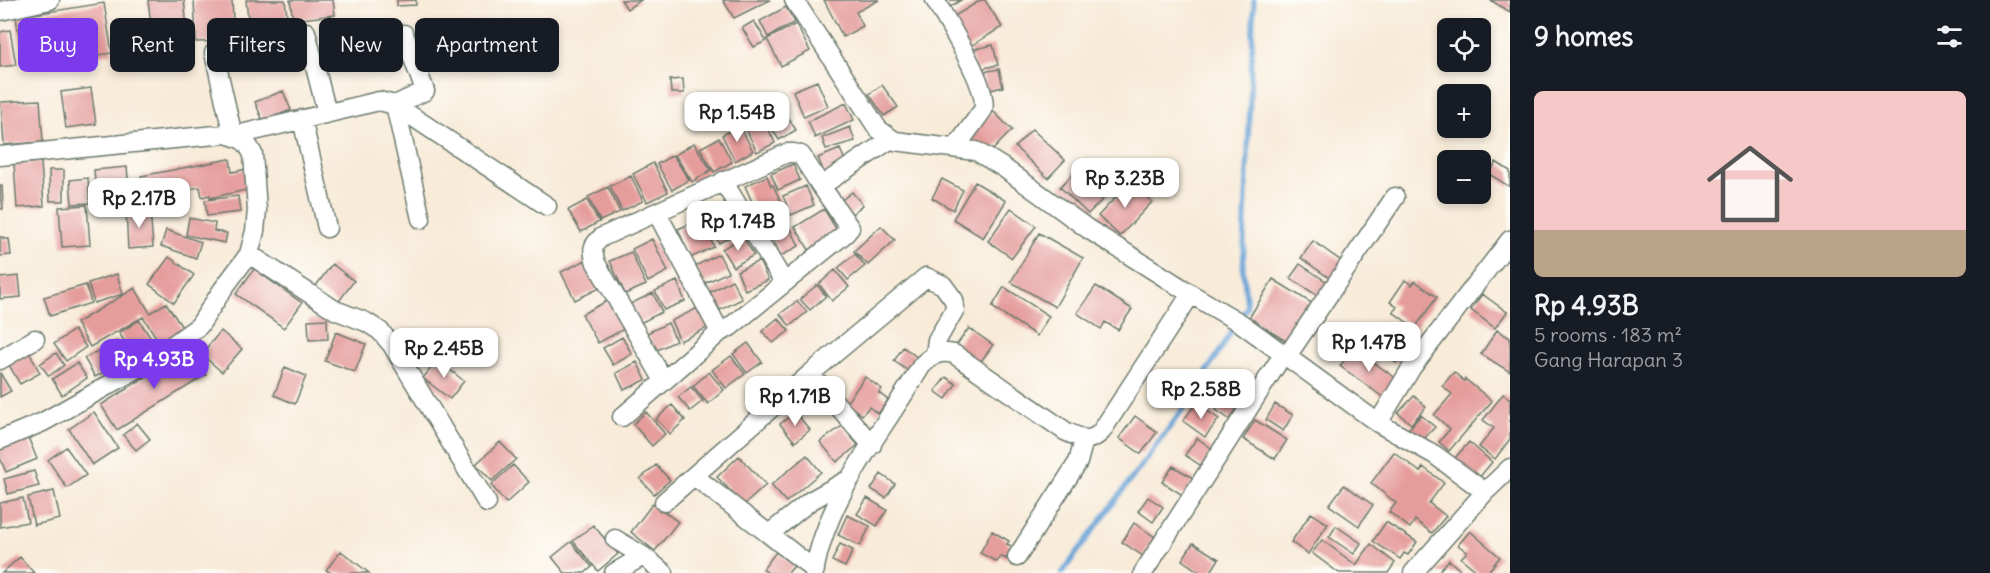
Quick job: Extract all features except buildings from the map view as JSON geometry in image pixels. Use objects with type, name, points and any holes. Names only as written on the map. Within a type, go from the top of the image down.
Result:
[{"type":"street","points":[[0,11],[50,0]]},
{"type":"street","points":[[794,0],[878,129],[891,139],[908,144],[956,147],[976,151],[1004,168],[1088,229],[1237,321],[1378,423],[1435,454],[1485,492]]},
{"type":"street","points":[[935,0],[971,64],[984,94],[985,104],[982,110],[956,147]]},
{"type":"street","points":[[395,105],[425,91],[404,34]]},
{"type":"street","points":[[307,36],[327,113]]},
{"type":"street","points":[[218,72],[233,136]]},
{"type":"street","points":[[233,136],[379,101],[395,105],[547,206]]},
{"type":"street","points":[[395,105],[421,219]]},
{"type":"street","points":[[302,119],[327,228]]},
{"type":"street","points":[[0,156],[226,134],[247,144],[253,154],[257,210],[249,254],[222,289],[199,326],[146,364],[42,422],[0,440]]},
{"type":"street","points":[[821,186],[891,139]]},
{"type":"street","points":[[622,417],[664,381],[720,332],[730,327],[850,228],[801,155],[787,153],[602,237],[593,244],[591,249],[596,263],[664,381]]},
{"type":"street","points":[[723,182],[784,282]]},
{"type":"street","points":[[1143,573],[1286,355],[1395,197]]},
{"type":"street","points":[[657,213],[720,332]]},
{"type":"street","points":[[1378,423],[1412,367],[1510,240]]},
{"type":"street","points":[[249,254],[335,310],[366,322],[380,331],[392,345],[487,503]]},
{"type":"street","points":[[663,502],[926,277],[943,285],[954,300],[955,309],[937,340],[935,354]]},
{"type":"street","points":[[694,476],[815,571],[824,536],[851,478],[922,365],[935,354],[944,352],[954,354],[1065,431],[1084,440],[1094,439],[1101,432],[1191,294]]},
{"type":"street","points":[[0,360],[35,339]]},
{"type":"street","points":[[810,374],[872,445]]},
{"type":"street","points":[[1017,557],[1078,462],[1084,440]]},
{"type":"street","points":[[1413,573],[1485,492],[1510,468]]},
{"type":"street","points":[[769,534],[810,501],[851,478]]},
{"type":"street","points":[[615,539],[643,556],[664,573]]},
{"type":"street","points":[[614,573],[643,556]]},
{"type":"waterway","points":[[1062,573],[1186,405],[1247,307],[1243,270],[1254,0]]}]
